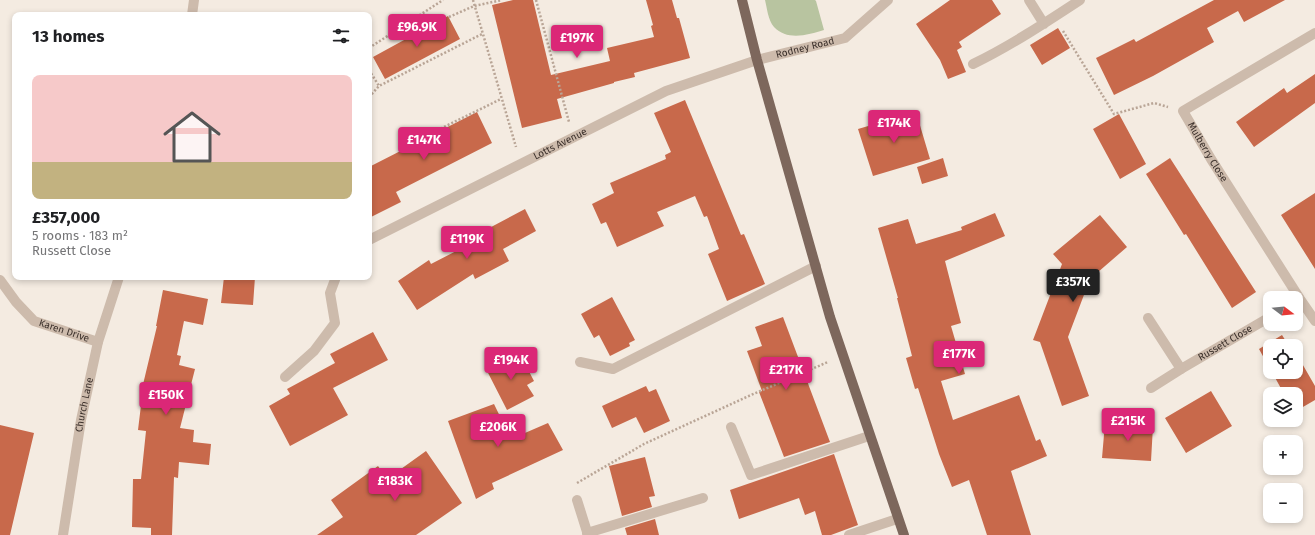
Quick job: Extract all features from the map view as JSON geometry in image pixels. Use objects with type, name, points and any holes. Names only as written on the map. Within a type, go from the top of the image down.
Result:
[{"type":"main road","points":[[742,0],[757,60],[830,317],[869,436],[904,535]]},
{"type":"street","points":[[192,12],[194,0]]},
{"type":"street","name":"Rodney Road","points":[[757,60],[846,38],[888,0]]},
{"type":"street","points":[[1029,0],[1044,24]]},
{"type":"street","points":[[972,64],[996,53],[1080,0]]},
{"type":"street","name":"Mulberry Close","points":[[1292,291],[1183,112],[1315,33]]},
{"type":"street","name":"Lotts Avenue","points":[[372,238],[666,92],[757,60]]},
{"type":"street","points":[[580,362],[613,369],[816,266]]},
{"type":"street","name":"Karen Drive","points":[[0,280],[16,302],[34,321],[98,342]]},
{"type":"street","name":"Church Lane","points":[[63,535],[78,435],[98,342],[118,280]]},
{"type":"street","points":[[285,377],[314,351],[335,323],[330,293],[335,280]]},
{"type":"street","name":"Mulberry Close","points":[[1303,306],[1315,321]]},
{"type":"street","points":[[1148,318],[1181,369]]},
{"type":"street","name":"Russett Close","points":[[1151,388],[1263,321]]},
{"type":"street","points":[[731,427],[751,475],[869,436]]},
{"type":"street","points":[[577,500],[588,534],[703,498]]},
{"type":"street","points":[[849,535],[897,518]]},
{"type":"path","points":[[372,46],[443,0]]},
{"type":"path","points":[[473,0],[521,164]]},
{"type":"path","points":[[449,17],[474,6],[502,0]]},
{"type":"path","points":[[536,0],[573,138]]},
{"type":"path","points":[[1054,17],[1114,114],[1154,103],[1183,112]]},
{"type":"path","points":[[372,94],[379,86],[482,34]]},
{"type":"path","points":[[372,75],[379,86]]},
{"type":"path","points":[[401,148],[501,99]]},
{"type":"path","points":[[577,500],[572,485],[644,444],[751,395],[843,356]]},
{"type":"green space","points":[[765,0],[815,0],[824,30],[798,36],[785,34],[779,31],[770,21]]},
{"type":"building","points":[[513,0],[533,0],[551,75],[610,61],[607,48],[654,37],[651,26],[653,25],[646,0],[672,0],[677,18],[679,18],[690,58],[634,73],[635,77],[557,99],[562,118],[522,128],[492,5]]},
{"type":"building","points":[[950,0],[992,0],[1001,14],[959,42],[962,47],[957,50],[966,72],[948,79],[940,60],[916,24]]},
{"type":"building","points":[[1214,0],[1285,0],[1244,22],[1238,11],[1207,28],[1214,42],[1153,76],[1114,95],[1096,58],[1134,39],[1136,42]]},
{"type":"building","points":[[448,16],[460,39],[385,79],[373,57]]},
{"type":"building","points":[[1058,28],[1070,48],[1042,65],[1030,45]]},
{"type":"building","points":[[1315,74],[1315,103],[1254,147],[1236,122],[1284,88],[1287,93]]},
{"type":"building","points":[[685,100],[741,235],[744,234],[765,284],[727,301],[708,254],[719,249],[707,216],[704,217],[695,196],[657,212],[664,226],[617,247],[606,222],[601,224],[592,204],[614,193],[610,183],[666,159],[665,155],[671,152],[654,113]]},
{"type":"building","points":[[477,112],[492,143],[396,192],[401,202],[372,216],[372,165]]},
{"type":"building","points":[[916,112],[930,159],[873,176],[858,129]]},
{"type":"building","points":[[1119,114],[1146,164],[1120,179],[1093,129]]},
{"type":"building","points":[[943,158],[948,176],[922,184],[917,167]]},
{"type":"building","points":[[1170,158],[1256,292],[1232,308],[1186,234],[1184,235],[1146,174]]},
{"type":"building","points":[[1315,193],[1315,269],[1281,215]]},
{"type":"building","points":[[525,209],[536,231],[503,249],[509,261],[475,279],[473,274],[417,310],[398,281],[429,260],[431,264],[464,247],[461,243]]},
{"type":"building","points":[[995,213],[1005,236],[945,261],[961,323],[951,326],[965,374],[941,381],[953,420],[1019,395],[1036,441],[1040,439],[1047,456],[1011,471],[1031,535],[987,535],[969,480],[952,487],[939,454],[918,388],[915,389],[906,358],[912,356],[898,298],[878,228],[908,219],[916,244],[962,230],[961,227]]},
{"type":"building","points":[[1100,215],[1127,247],[1090,279],[1068,337],[1089,396],[1062,406],[1040,342],[1033,340],[1062,264],[1053,254]]},
{"type":"building","points":[[224,280],[255,280],[253,305],[221,303]]},
{"type":"building","points":[[163,290],[208,299],[203,325],[184,321],[177,355],[181,356],[179,365],[195,369],[180,428],[194,430],[193,442],[211,444],[209,465],[179,462],[178,478],[174,477],[172,535],[151,535],[151,528],[132,527],[133,479],[141,479],[146,431],[138,430],[142,397],[140,397],[157,326]]},
{"type":"building","points":[[612,297],[635,340],[629,343],[630,346],[610,356],[599,335],[594,338],[581,314]]},
{"type":"building","points":[[783,317],[830,442],[784,457],[759,392],[762,391],[747,351],[762,346],[755,327]]},
{"type":"building","points":[[373,332],[388,360],[333,388],[348,415],[290,446],[269,406],[290,394],[287,389],[335,363],[330,354]]},
{"type":"building","points":[[1282,335],[1285,339],[1275,339]]},
{"type":"building","points":[[1263,347],[1263,356],[1259,349]]},
{"type":"building","points":[[509,354],[514,364],[523,360],[534,381],[527,385],[534,396],[507,410],[485,367]]},
{"type":"building","points":[[1303,365],[1315,386],[1315,400],[1303,407],[1303,387],[1280,387],[1276,379],[1303,379]]},
{"type":"building","points":[[646,386],[649,392],[656,389],[670,421],[644,433],[636,417],[612,428],[602,406]]},
{"type":"building","points":[[1211,391],[1232,426],[1186,453],[1165,418]]},
{"type":"building","points":[[494,404],[511,439],[548,423],[563,450],[492,483],[494,489],[476,499],[448,421]]},
{"type":"building","points":[[1105,423],[1153,426],[1151,461],[1102,458]]},
{"type":"building","points":[[0,425],[34,433],[10,535],[0,535]]},
{"type":"building","points":[[426,451],[462,503],[416,535],[317,535],[343,517],[331,500],[378,466],[387,479]]},
{"type":"building","points":[[834,454],[858,525],[831,535],[822,535],[815,511],[805,515],[799,498],[739,519],[730,490]]},
{"type":"building","points":[[645,457],[655,496],[649,497],[652,507],[622,516],[609,466]]},
{"type":"building","points":[[655,519],[659,535],[627,535],[625,528]]}]
